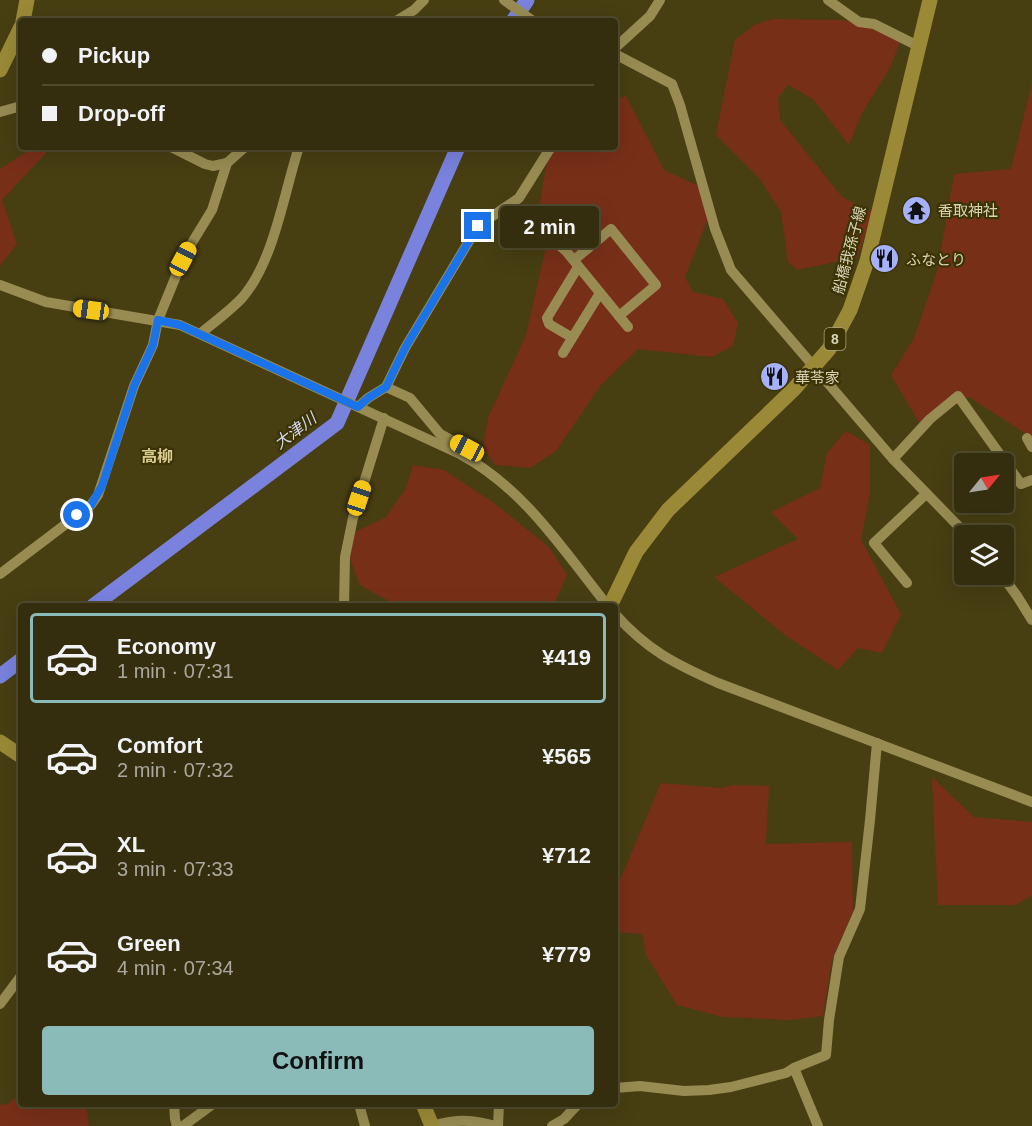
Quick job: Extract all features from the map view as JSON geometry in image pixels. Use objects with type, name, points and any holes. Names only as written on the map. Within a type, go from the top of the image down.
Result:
[{"type":"main road","points":[[24,18],[27,0]]},
{"type":"main road","name":"船橋我孫子線","points":[[610,603],[636,552],[668,510],[815,367],[842,328],[860,284],[930,0]]},
{"type":"main road","points":[[0,70],[18,33]]},
{"type":"main road","points":[[0,742],[18,754]]},
{"type":"main road","points":[[424,1107],[432,1126]]},
{"type":"street","points":[[401,18],[424,0]]},
{"type":"street","points":[[618,45],[650,16],[660,0]]},
{"type":"street","points":[[828,0],[859,22],[874,24],[918,46]]},
{"type":"street","points":[[508,3],[529,18]]},
{"type":"street","points":[[618,56],[672,84],[715,229],[731,270],[893,459],[957,525]]},
{"type":"street","points":[[0,112],[18,107]]},
{"type":"street","points":[[177,150],[205,164],[213,166],[227,164]]},
{"type":"street","points":[[0,574],[91,505],[98,495],[134,386],[153,345],[158,320],[183,259],[212,210],[227,164],[242,150]]},
{"type":"street","points":[[200,334],[243,297],[257,276],[279,215],[298,150]]},
{"type":"street","points":[[356,406],[386,387],[405,348],[478,226],[519,198],[549,150]]},
{"type":"street","points":[[205,164],[217,178],[220,188]]},
{"type":"street","points":[[510,205],[576,263],[628,327]]},
{"type":"street","points":[[571,337],[549,324],[547,318],[576,263],[611,229],[656,285],[619,316]]},
{"type":"street","points":[[0,285],[24,295],[64,306],[180,325],[475,462],[520,497],[607,603]]},
{"type":"street","points":[[563,353],[600,293]]},
{"type":"street","points":[[386,387],[410,398],[440,434],[478,455],[475,462]]},
{"type":"street","points":[[893,459],[930,419],[958,396],[1021,484],[1032,480]]},
{"type":"street","points":[[344,603],[345,557],[352,518],[384,418]]},
{"type":"street","points":[[907,583],[874,543],[926,494]]},
{"type":"street","points":[[1009,585],[1032,620]]},
{"type":"street","points":[[618,617],[651,649],[674,663],[718,683],[1032,802]]},
{"type":"street","points":[[618,1088],[640,1086],[684,1090],[731,1087],[786,1073],[826,1055],[839,957],[860,909],[876,743]]},
{"type":"street","points":[[0,1004],[18,980]]},
{"type":"street","points":[[794,1068],[818,1126]]},
{"type":"street","points":[[174,1107],[177,1126]]},
{"type":"street","points":[[183,1126],[209,1107]]},
{"type":"street","points":[[360,1107],[365,1126]]},
{"type":"street","points":[[432,1126],[459,1120],[497,1126],[499,1107]]},
{"type":"street","points":[[552,1126],[564,1119],[575,1107]]},
{"type":"shaded area","points":[[773,19],[841,20],[874,26],[900,42],[890,68],[862,113],[849,145],[813,99],[788,85],[778,98],[780,120],[842,197],[872,212],[858,257],[797,270],[788,262],[781,212],[760,179],[716,135],[735,40],[756,24]]},
{"type":"shaded area","points":[[1032,83],[1032,441],[1026,434],[969,397],[921,426],[891,375],[914,338],[938,268],[954,174],[1011,169]]},
{"type":"shaded area","points":[[626,96],[664,170],[699,186],[708,218],[685,277],[693,292],[723,299],[738,323],[733,346],[712,357],[638,349],[600,386],[556,451],[530,468],[495,465],[483,447],[488,418],[526,335],[546,247],[538,212],[549,152],[550,150],[618,150],[618,98]]},
{"type":"shaded area","points":[[29,150],[44,150],[46,153],[2,200],[17,244],[0,266],[0,169]]},
{"type":"shaded area","points":[[846,431],[870,445],[870,494],[861,540],[901,614],[882,653],[858,648],[838,670],[785,635],[714,577],[798,539],[771,512],[820,488],[827,453]]},
{"type":"shaded area","points":[[413,465],[444,470],[494,503],[549,547],[567,575],[555,602],[392,603],[360,585],[350,559],[355,532],[386,517],[406,488]]},
{"type":"shaded area","points":[[932,777],[974,817],[1032,822],[1032,895],[1016,905],[938,905]]},
{"type":"shaded area","points":[[661,783],[722,788],[733,785],[769,786],[766,844],[852,842],[853,912],[832,960],[823,1016],[791,1020],[723,1017],[677,1005],[646,955],[642,934],[618,932],[620,880]]},
{"type":"shaded area","points":[[18,1096],[18,1107],[86,1107],[89,1126],[0,1126],[0,1105],[8,1104]]},
{"type":"waterway","name":"大津川","points":[[515,18],[527,0]]},
{"type":"waterway","name":"大津川","points":[[97,603],[337,423],[457,150]]},
{"type":"waterway","name":"大津川","points":[[0,676],[18,662]]},
{"type":"place","name":"香取神社","points":[[917,210]]},
{"type":"place","name":"ふなとり","points":[[885,259]]},
{"type":"place","name":"華苓家","points":[[774,377]]},
{"type":"district","name":"高柳","points":[[157,456]]},
{"type":"route","points":[[77,515],[91,505],[102,486],[134,386],[153,345],[158,320],[180,325],[358,407],[386,387],[405,348],[478,226]]}]
